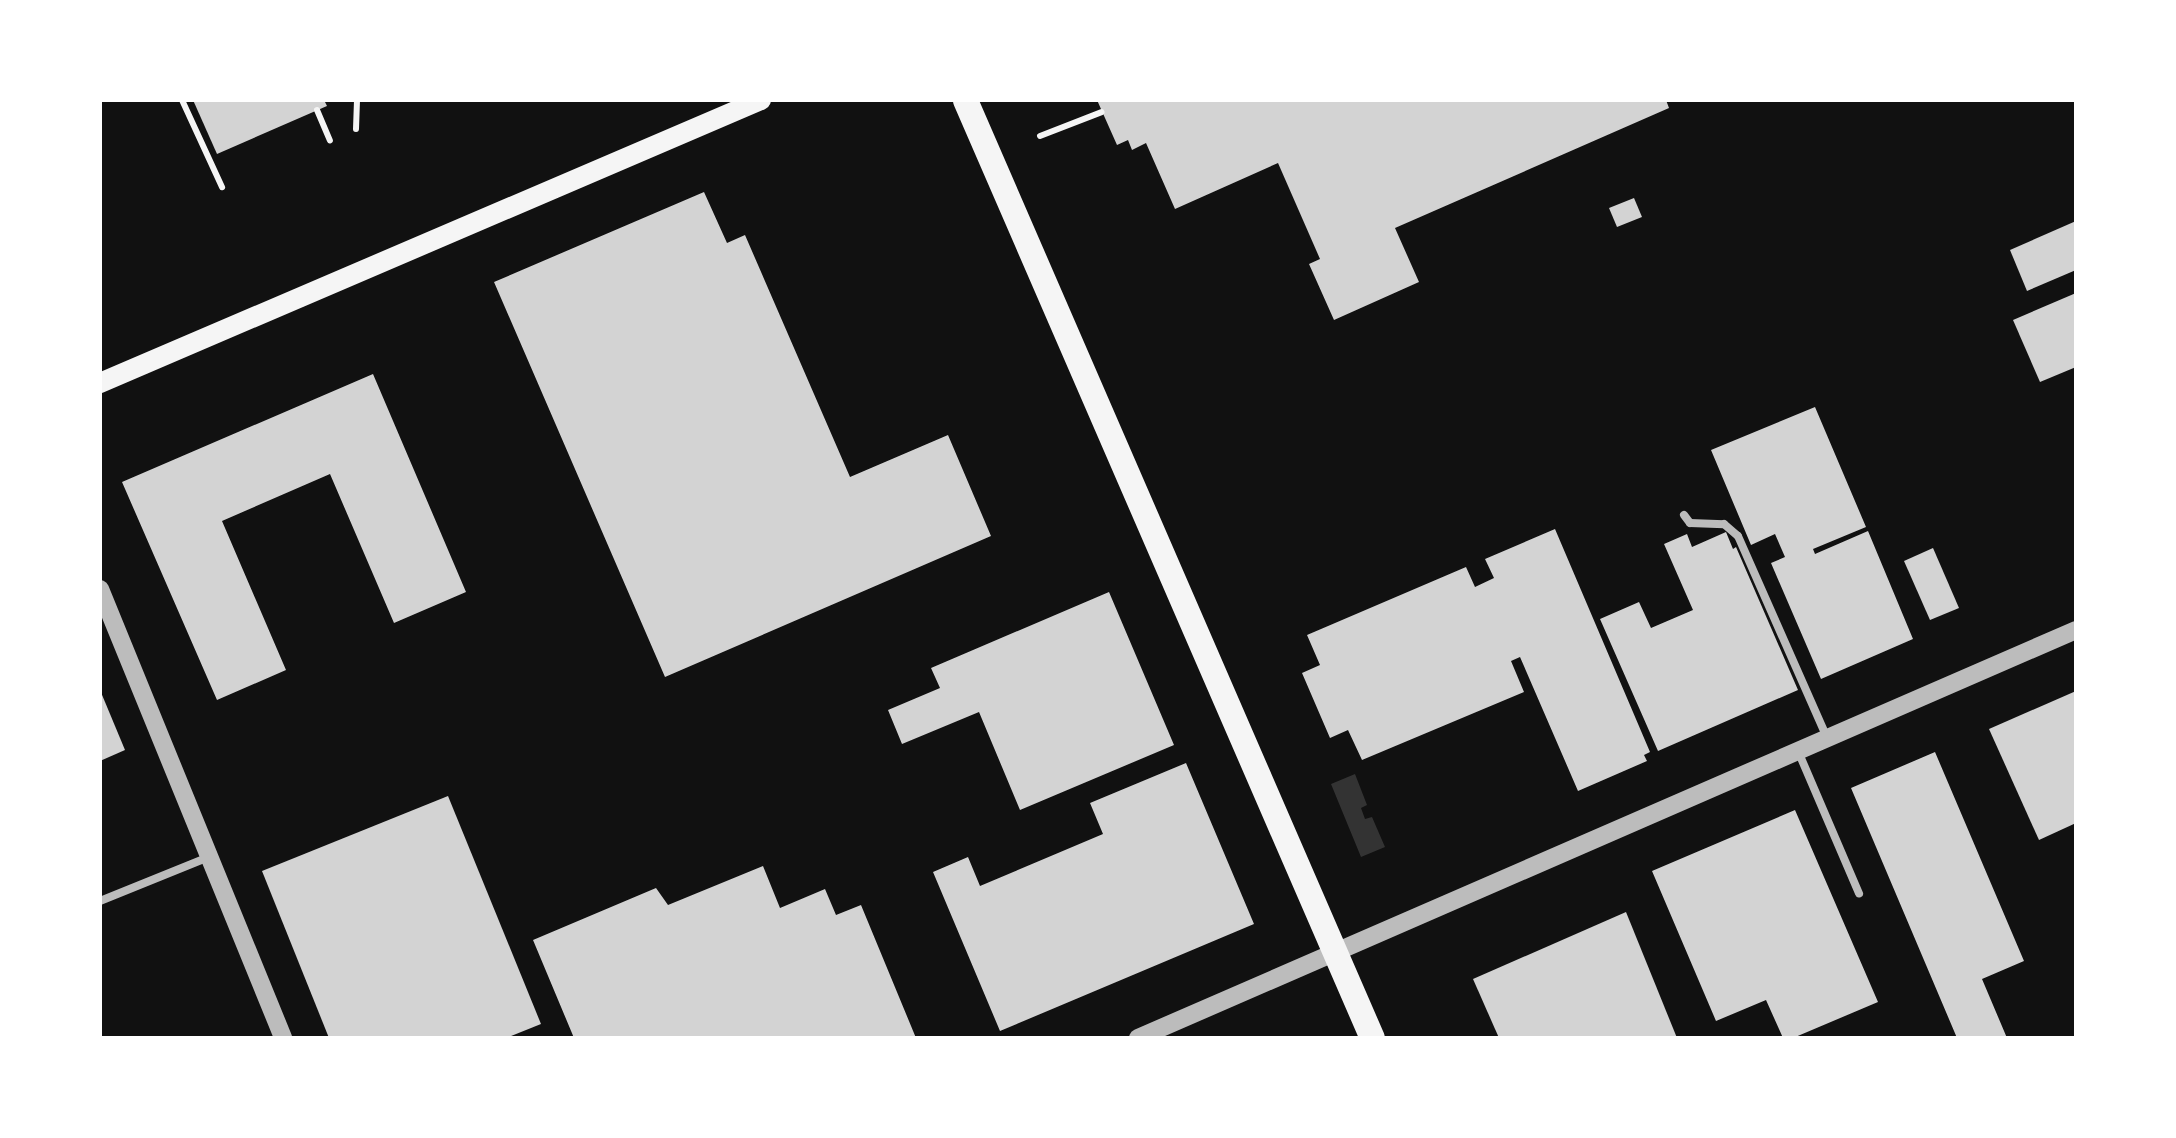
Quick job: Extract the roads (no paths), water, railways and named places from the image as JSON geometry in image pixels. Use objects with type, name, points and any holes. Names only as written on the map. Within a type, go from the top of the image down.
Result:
[{"type":"main road","points":[[100,383],[761,100]]},
{"type":"main road","points":[[965,100],[1372,1038]]},
{"type":"street","points":[[100,590],[283,1038]]},
{"type":"street","points":[[1138,1038],[2076,630]]},
{"type":"lane","points":[[1684,516],[1690,524],[1724,524],[1738,536],[1827,738]]},
{"type":"lane","points":[[1798,751],[1859,893]]},
{"type":"lane","points":[[100,901],[209,857]]}]
